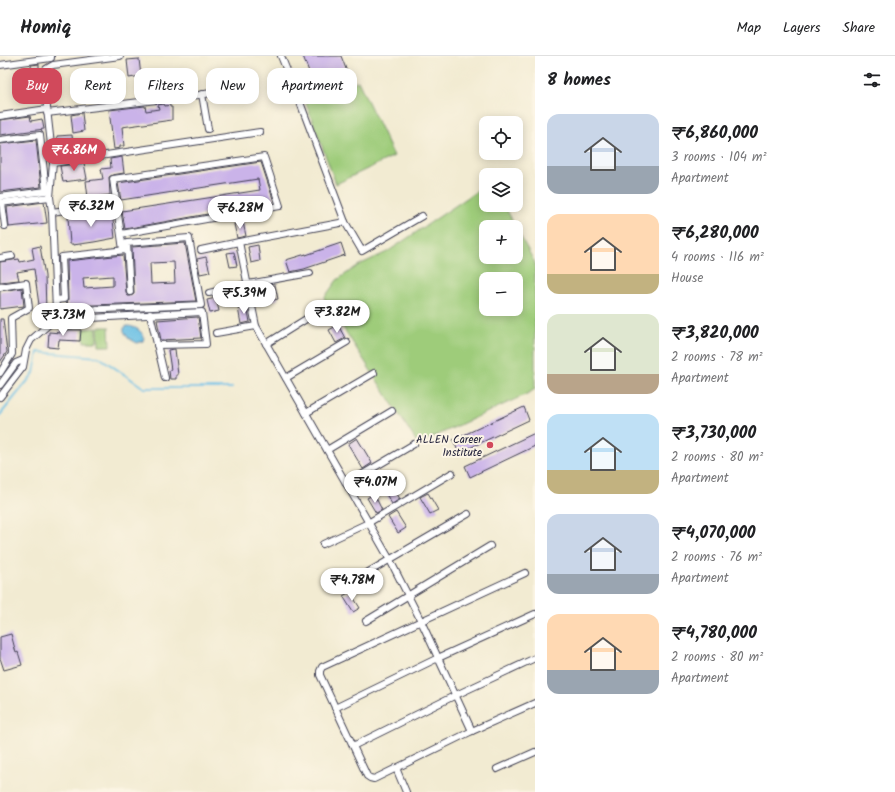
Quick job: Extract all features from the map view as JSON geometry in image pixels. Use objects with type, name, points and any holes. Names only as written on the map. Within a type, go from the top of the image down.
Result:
[{"type":"street","points":[[0,65],[17,59],[51,58],[51,56]]},
{"type":"street","points":[[0,398],[23,367],[23,360],[31,340],[54,320],[56,311],[52,212],[50,197],[53,163],[47,111],[46,69],[53,65],[120,56]]},
{"type":"street","points":[[281,56],[345,222],[362,251],[422,216]]},
{"type":"street","points":[[0,116],[206,93]]},
{"type":"street","points":[[202,94],[208,129]]},
{"type":"street","points":[[53,163],[260,132]]},
{"type":"street","points":[[0,140],[40,135],[46,191],[1,201]]},
{"type":"street","points":[[121,234],[280,206],[264,157],[113,179],[121,234],[125,250],[130,292]]},
{"type":"street","points":[[1,201],[50,197]]},
{"type":"street","points":[[1,201],[5,226]]},
{"type":"street","points":[[52,212],[116,202]]},
{"type":"street","points":[[201,250],[345,222]]},
{"type":"street","points":[[56,311],[201,305],[189,238],[127,243],[125,250]]},
{"type":"street","points":[[239,242],[256,326],[390,560],[421,621],[472,731]]},
{"type":"street","points":[[56,300],[64,299],[62,257],[125,250]]},
{"type":"street","points":[[0,258],[12,256]]},
{"type":"street","points":[[209,293],[248,284],[310,274]]},
{"type":"street","points":[[0,287],[26,283],[29,308],[10,318],[12,354],[0,373]]},
{"type":"street","points":[[266,344],[326,306]]},
{"type":"street","points":[[54,320],[202,312],[206,344],[157,345]]},
{"type":"street","points":[[150,314],[165,378]]},
{"type":"street","points":[[216,332],[256,326]]},
{"type":"street","points":[[286,378],[347,342]]},
{"type":"street","points":[[0,385],[16,363],[23,360]]},
{"type":"street","points":[[306,413],[374,373]]},
{"type":"street","points":[[327,450],[392,411]]},
{"type":"street","points":[[346,484],[414,444]]},
{"type":"street","points":[[323,544],[368,523],[452,473]]},
{"type":"street","points":[[341,588],[468,514]]},
{"type":"street","points":[[366,621],[490,546]]},
{"type":"street","points":[[525,573],[322,668],[320,675],[367,776],[374,779],[472,731],[535,703]]},
{"type":"street","points":[[335,708],[438,658],[535,614]]},
{"type":"street","points":[[353,746],[535,658]]},
{"type":"street","points":[[497,769],[535,752]]},
{"type":"street","points":[[396,768],[406,792]]},
{"type":"green space","points":[[357,81],[394,156],[336,184],[306,104],[357,104]]},
{"type":"green space","points":[[479,190],[479,212],[508,212],[512,220],[479,220],[479,264],[523,264],[523,241],[535,263],[535,389],[418,444],[324,298],[337,280],[359,265],[387,252]]},
{"type":"green space","points":[[98,327],[109,327],[110,346],[99,346]]},
{"type":"green space","points":[[97,328],[97,342],[84,342],[83,329]]},
{"type":"water","points":[[127,326],[139,330],[144,337],[143,341],[137,343],[128,338],[124,331],[124,328]]},
{"type":"building","points":[[303,56],[341,56],[346,68],[308,68]]},
{"type":"building","points":[[139,59],[140,68],[134,68],[134,77],[129,78],[127,60]]},
{"type":"building","points":[[39,64],[39,68],[31,68],[31,65]]},
{"type":"building","points":[[164,104],[165,106],[170,105],[170,107],[172,107],[172,120],[122,127],[124,146],[114,149],[109,110],[145,106],[146,111],[159,109],[158,105]]},
{"type":"building","points":[[82,113],[84,131],[73,133],[71,115]]},
{"type":"building","points":[[30,116],[31,121],[42,119],[44,129],[0,135],[0,120]]},
{"type":"building","points":[[72,135],[74,155],[59,158],[57,136]]},
{"type":"building","points":[[36,140],[41,187],[0,192],[0,144]]},
{"type":"building","points":[[122,157],[124,173],[109,177],[110,195],[88,198],[86,181],[103,179],[101,169],[111,168],[110,159]]},
{"type":"building","points":[[261,162],[274,202],[125,229],[122,211],[260,190],[258,179],[121,200],[118,183]]},
{"type":"building","points":[[84,163],[87,179],[63,182],[60,166]]},
{"type":"building","points":[[44,202],[47,223],[9,227],[7,207]]},
{"type":"building","points":[[112,211],[115,238],[73,245],[70,244],[68,217]]},
{"type":"building","points":[[243,222],[246,236],[237,238],[234,224]]},
{"type":"building","points":[[185,243],[196,301],[67,305],[67,261],[123,255],[126,292],[128,296],[134,294],[132,247]],"holes":[[[174,262],[175,283],[151,284],[150,263]],[[113,276],[113,286],[84,288],[83,278]]]},
{"type":"building","points":[[341,243],[345,255],[304,269],[290,272],[286,260]]},
{"type":"building","points":[[258,245],[260,261],[251,263],[248,247]]},
{"type":"building","points":[[40,246],[45,276],[46,311],[40,312],[34,269],[17,272],[19,280],[0,282],[0,262],[19,259],[20,262],[34,259],[32,248]]},
{"type":"building","points":[[234,252],[237,266],[230,267],[227,253]]},
{"type":"building","points":[[206,257],[210,272],[200,274],[197,259]]},
{"type":"building","points":[[275,285],[278,299],[270,301],[269,297],[260,299],[258,291],[267,289],[267,286]]},
{"type":"building","points":[[22,288],[24,306],[0,309],[0,291]]},
{"type":"building","points":[[216,298],[219,311],[210,313],[207,300]]},
{"type":"building","points":[[247,307],[250,322],[241,324],[238,308]]},
{"type":"building","points":[[198,317],[201,338],[161,340],[157,320]]},
{"type":"building","points":[[0,319],[3,319],[7,352],[0,362]]},
{"type":"building","points":[[338,325],[345,338],[336,343],[329,330]]},
{"type":"building","points":[[60,330],[81,330],[80,341],[59,340],[58,348],[48,347],[49,332],[60,333]]},
{"type":"building","points":[[175,349],[178,375],[176,375],[176,379],[170,379],[169,370],[171,370],[168,350]]},
{"type":"building","points":[[524,407],[529,420],[459,453],[453,440]]},
{"type":"building","points":[[535,433],[535,446],[470,477],[465,466]]},
{"type":"building","points":[[357,438],[372,463],[363,469],[348,444]]},
{"type":"building","points":[[393,487],[400,499],[392,504],[384,491]]},
{"type":"building","points":[[428,493],[438,510],[430,514],[420,497]]},
{"type":"building","points":[[374,494],[382,510],[376,513],[367,498]]},
{"type":"building","points":[[396,512],[406,528],[398,533],[388,517]]},
{"type":"building","points":[[350,592],[360,608],[353,612],[343,596]]},
{"type":"building","points":[[11,634],[16,653],[18,652],[22,665],[4,670],[0,658],[0,637]]},
{"type":"waterway","points":[[0,415],[34,373],[38,352],[99,357],[144,388],[232,388]]},
{"type":"place","name":"ALLEN Career Institute","points":[[490,445]]}]
